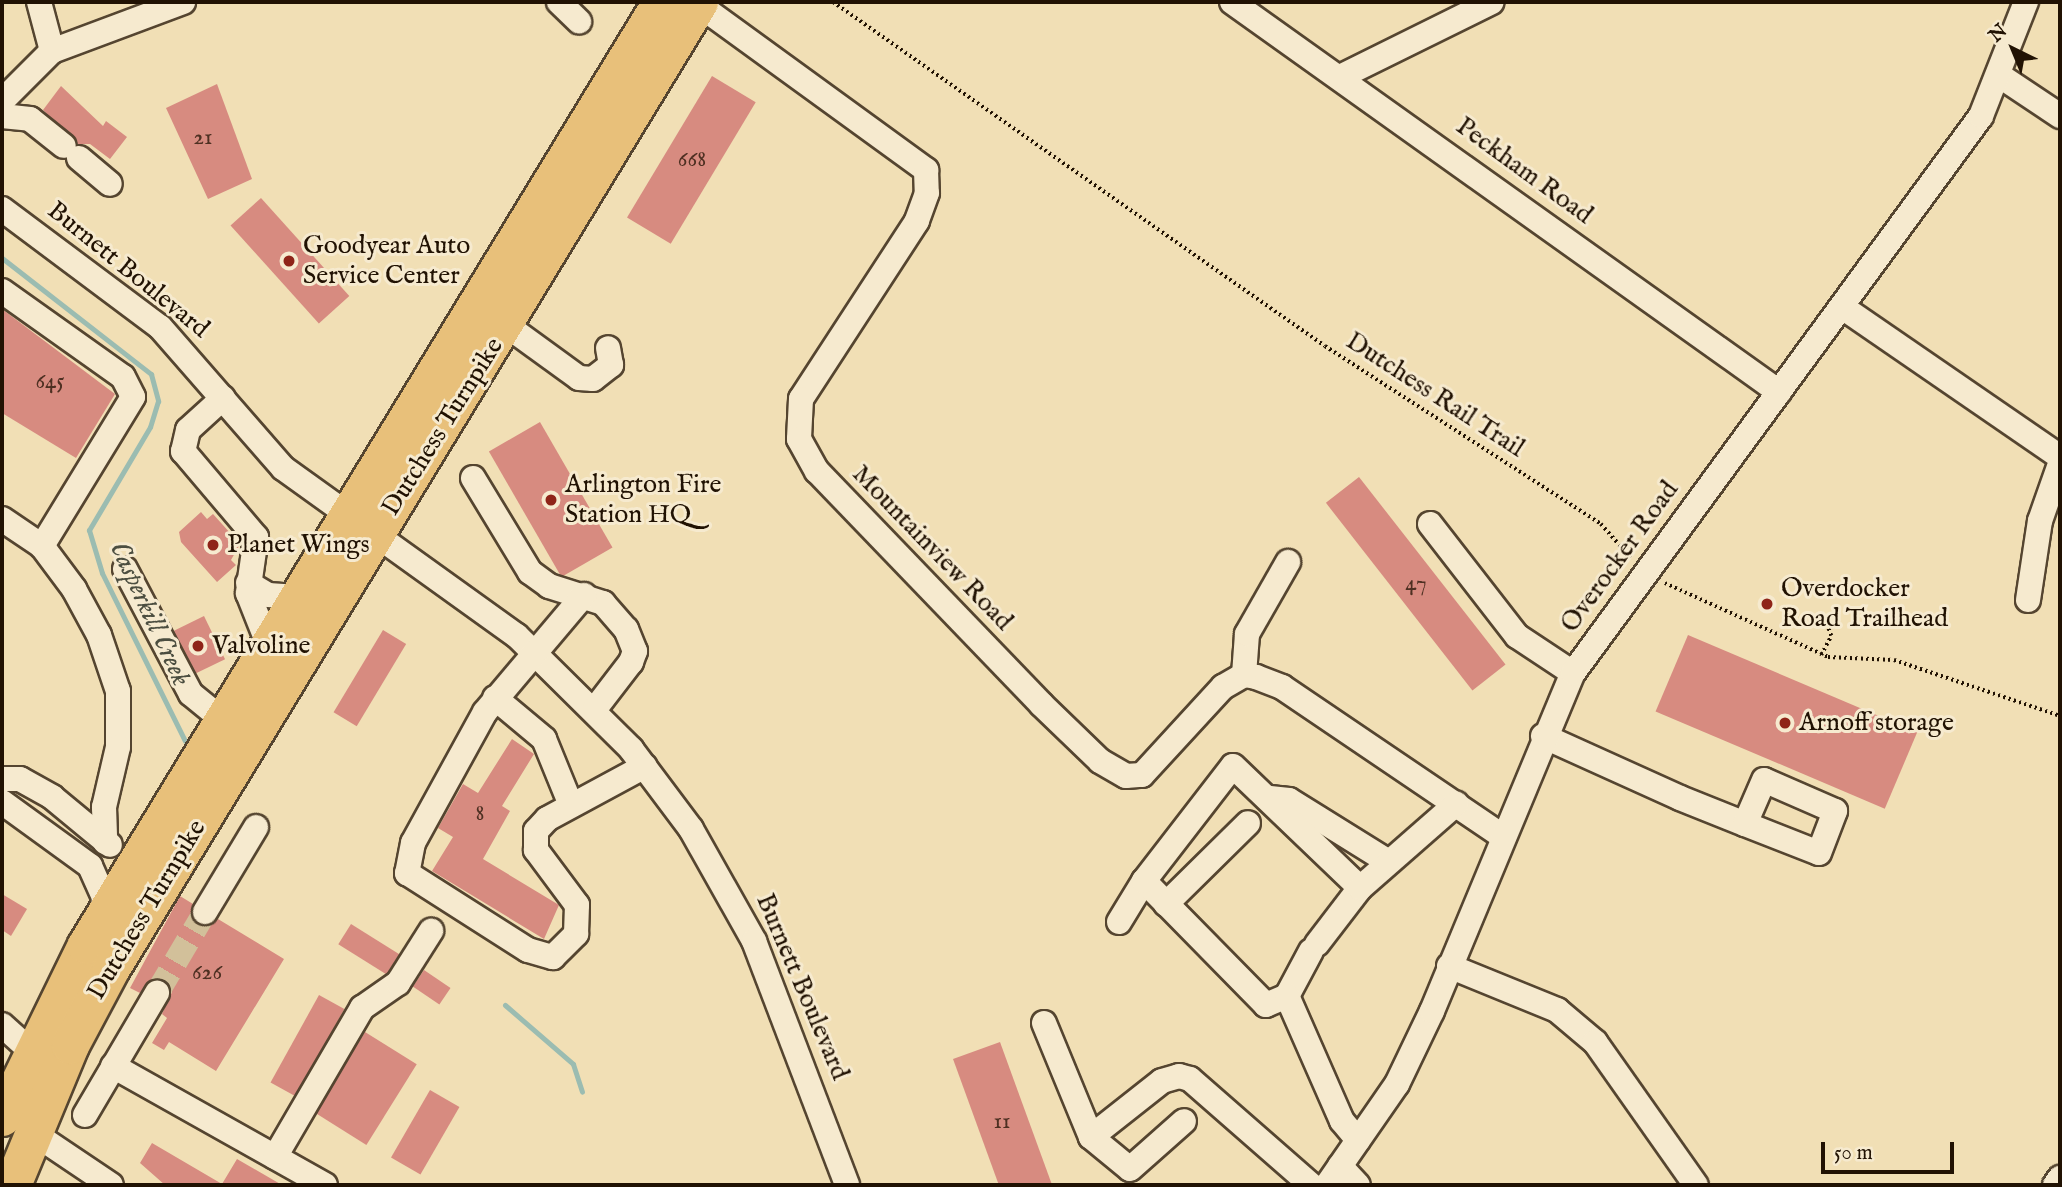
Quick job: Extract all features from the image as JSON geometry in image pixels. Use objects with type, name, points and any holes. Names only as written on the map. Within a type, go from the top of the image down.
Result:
[{"type":"highway","name":"Dutchess Turnpike","points":[[12,1185],[17,1125],[31,1051],[114,930],[362,524],[661,2]]},
{"type":"highway","name":"Dutchess Turnpike","points":[[17,1125],[114,930],[137,861],[298,597],[362,524],[506,325],[697,2]]},
{"type":"street","points":[[39,2],[52,51]]},
{"type":"street","points":[[2,101],[52,51],[183,2]]},
{"type":"street","points":[[559,2],[579,21]]},
{"type":"street","name":"Mountainview Road","points":[[697,2],[926,170],[927,193],[917,221],[801,399],[799,439],[817,471],[1051,713],[1100,761],[1126,776],[1151,769],[1223,687],[1244,675]]},
{"type":"street","name":"Peckham Road","points":[[1232,2],[1340,76],[1779,393]]},
{"type":"street","points":[[1340,76],[1492,2]]},
{"type":"street","name":"Overocker Road","points":[[1334,1176],[1397,1084],[1449,966],[1543,736],[1573,673],[1644,569],[1779,393],[1981,116],[2000,76],[2025,2]]},
{"type":"street","points":[[2000,76],[2060,116]]},
{"type":"street","points":[[2,116],[30,119],[110,184]]},
{"type":"street","name":"Burnett Boulevard","points":[[2,209],[167,333],[283,468],[537,653],[595,709],[645,766],[708,855],[754,940],[840,1183]]},
{"type":"street","points":[[2,291],[123,377],[133,397],[42,546]]},
{"type":"street","points":[[1842,307],[2060,457]]},
{"type":"street","points":[[506,325],[579,378],[593,379],[611,365],[608,348]]},
{"type":"street","points":[[223,398],[188,430],[183,451],[256,537],[248,583],[269,646]]},
{"type":"street","points":[[2028,600],[2040,521],[2060,464]]},
{"type":"street","points":[[473,478],[530,572],[549,586],[584,595],[618,616],[635,651],[595,709]]},
{"type":"street","points":[[2,519],[42,546],[81,602],[117,691],[118,747],[103,807],[105,842]]},
{"type":"street","points":[[1430,524],[1517,636],[1573,673]]},
{"type":"street","points":[[1288,562],[1247,634],[1244,675],[1282,687],[1501,835]]},
{"type":"street","points":[[125,569],[191,694],[223,720]]},
{"type":"street","points":[[248,583],[268,595],[298,597]]},
{"type":"street","points":[[584,595],[537,653],[495,698],[413,843],[406,863],[410,877],[528,950],[553,957],[576,934],[578,905],[533,838],[547,819],[645,766]]},
{"type":"street","points":[[495,698],[544,739],[571,805]]},
{"type":"street","points":[[1543,736],[1745,824]]},
{"type":"street","points":[[1119,922],[1144,881],[1233,766],[1360,888]]},
{"type":"street","points":[[2,779],[35,787],[105,842],[137,861]]},
{"type":"street","points":[[1266,798],[1289,800],[1387,861]]},
{"type":"street","points":[[2,802],[90,866],[114,930]]},
{"type":"street","points":[[1144,881],[1266,1005],[1287,996],[1314,947],[1360,888],[1387,861],[1456,804]]},
{"type":"street","points":[[1166,904],[1248,823]]},
{"type":"street","points":[[205,912],[256,827]]},
{"type":"street","points":[[275,1157],[362,1008],[398,983],[431,931]]},
{"type":"street","points":[[1449,966],[1557,1010],[1595,1042],[1696,1185]]},
{"type":"street","points":[[85,1115],[157,993]]},
{"type":"street","points":[[1287,996],[1342,1121],[1358,1140]]},
{"type":"street","points":[[1044,1023],[1091,1138],[1130,1169],[1184,1121]]},
{"type":"street","points":[[2,1025],[31,1051]]},
{"type":"street","points":[[113,1066],[325,1185]]},
{"type":"street","points":[[1091,1138],[1162,1081],[1179,1076],[1311,1185]]},
{"type":"street","points":[[17,1125],[111,1185]]},
{"type":"street","points":[[1334,1176],[1358,1185]]},
{"type":"street","points":[[2055,1185],[2060,1178]]},
{"type":"path","name":"Dutchess Rail Trail","points":[[833,2],[1325,346],[1601,524],[1644,569],[1821,655],[1856,663],[1894,660],[2060,716]]},
{"type":"path","points":[[1821,655],[1831,636],[1826,622]]},
{"type":"building","points":[[712,76],[756,102],[671,244],[627,217]]},
{"type":"building","points":[[217,84],[252,179],[208,199],[166,108]]},
{"type":"building","points":[[61,86],[103,126],[106,121],[127,137],[110,159],[90,144],[78,144],[43,110]]},
{"type":"building","name":"Goodyear Auto Service Center","points":[[261,198],[349,296],[319,324],[231,225]]},
{"type":"building","points":[[2,309],[115,394],[76,458],[2,413]]},
{"type":"building","name":"Arlington Fire Station HQ","points":[[540,422],[612,548],[561,577],[489,452]]},
{"type":"building","points":[[1359,477],[1506,665],[1472,690],[1326,503]]},
{"type":"building","name":"Planet Wings","points":[[201,512],[207,519],[213,514],[240,544],[231,560],[236,565],[217,582],[181,542],[179,532]]},
{"type":"building","name":"Valvoline","points":[[204,616],[225,659],[194,674],[173,631]]},
{"type":"building","points":[[383,630],[406,644],[357,726],[334,712]]},
{"type":"building","name":"Arnoff storage","points":[[1688,635],[1917,732],[1885,809],[1656,711]]},
{"type":"building","points":[[512,739],[534,754],[502,806],[510,811],[483,859],[559,905],[544,939],[432,871],[453,837],[438,828],[463,784],[478,793]]},
{"type":"building","points":[[2,894],[27,909],[11,936],[2,930]]},
{"type":"building","points":[[180,896],[193,904],[197,924],[218,919],[284,959],[216,1071],[169,1042],[164,1050],[152,1043],[167,1018],[162,1014],[172,992],[165,981],[150,980],[140,993],[130,988]]},
{"type":"building","points":[[351,924],[399,954],[387,975],[338,944]]},
{"type":"building","points":[[424,970],[451,988],[439,1004],[413,987]]},
{"type":"building","points":[[319,995],[344,1009],[296,1097],[271,1082]]},
{"type":"building","points":[[365,1032],[417,1064],[366,1145],[315,1113]]},
{"type":"building","points":[[1000,1042],[1052,1185],[999,1185],[953,1059]]},
{"type":"building","points":[[430,1090],[459,1107],[420,1175],[391,1158]]},
{"type":"building","points":[[152,1143],[222,1184],[237,1159],[282,1185],[165,1185],[140,1163]]},
{"type":"waterway","name":"Casperkill Creek","points":[[2,258],[151,374],[158,401],[150,427],[89,530],[102,573],[185,741]]},
{"type":"waterway","name":"Casperkill Creek","points":[[505,1005],[573,1064],[582,1092]]},
{"type":"tunnel","points":[[157,993],[205,912]]},
{"type":"place","name":"Goodyear Auto Service Center","points":[[289,261]]},
{"type":"place","name":"Arlington Fire Station HQ","points":[[551,500]]},
{"type":"place","name":"Planet Wings","points":[[213,545]]},
{"type":"place","name":"Overdocker Road Trailhead","points":[[1767,604]]},
{"type":"place","name":"Valvoline","points":[[198,646]]},
{"type":"place","name":"Arnoff storage","points":[[1785,723]]}]
